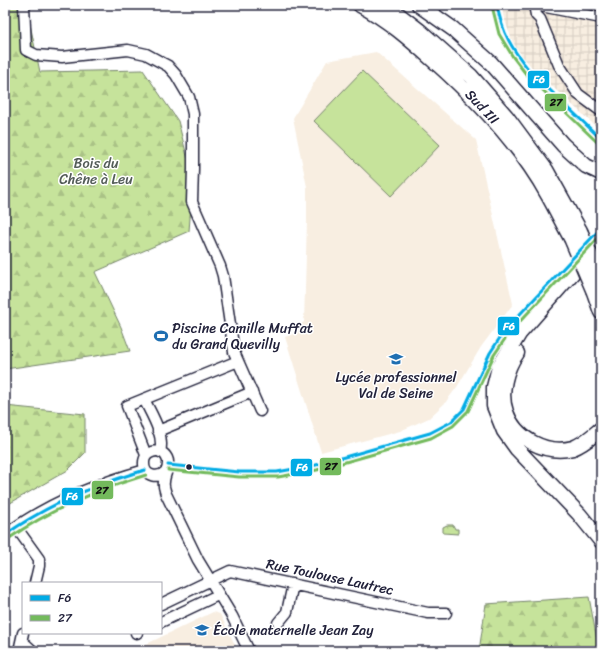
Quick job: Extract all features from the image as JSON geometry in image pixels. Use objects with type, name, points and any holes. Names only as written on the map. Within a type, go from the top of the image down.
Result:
[{"type":"highway","name":"Sud III","points":[[360,5],[370,10],[412,41],[460,84],[490,115],[518,150],[575,235]]},
{"type":"highway","name":"Sud III","points":[[386,5],[420,31],[471,76],[506,116],[546,170],[575,235]]},
{"type":"highway","points":[[419,5],[453,29],[491,63],[563,145],[586,166],[601,173]]},
{"type":"highway","points":[[575,235],[601,278]]},
{"type":"highway","points":[[575,235],[601,312]]},
{"type":"highway","points":[[601,244],[577,268],[519,334],[499,367],[494,388],[494,406],[504,431],[517,449],[579,514],[601,541]]},
{"type":"highway","points":[[601,257],[537,325],[513,358],[505,380],[504,398],[506,412],[513,425],[523,436],[535,444],[547,448],[561,450],[574,447],[587,441],[601,429]]},
{"type":"street","points":[[24,5],[26,50],[36,55],[62,57],[128,50],[146,54],[168,66],[176,76],[188,97],[193,114],[192,202],[220,266],[223,276],[234,352],[260,411]]},
{"type":"street","points":[[601,18],[535,5],[536,15],[540,19],[559,65],[578,94],[601,111]]},
{"type":"street","points":[[238,362],[127,406],[146,455],[144,463],[149,473],[166,494],[198,560],[232,616],[249,651]]},
{"type":"street","points":[[158,431],[252,392]]},
{"type":"street","points":[[144,399],[158,431],[161,448],[160,452]]},
{"type":"street","points":[[146,455],[153,451],[160,452],[164,454],[168,461],[164,482],[166,494]]},
{"type":"street","points":[[5,535],[16,526],[66,498],[102,484],[149,473],[158,476],[166,471]]},
{"type":"street","points":[[16,526],[39,559],[35,582]]},
{"type":"street","name":"Rue Toulouse Lautrec","points":[[162,604],[230,571],[428,613],[446,613]]},
{"type":"street","points":[[278,623],[287,612],[293,584]]},
{"type":"street","points":[[162,622],[218,594]]},
{"type":"street","points":[[21,642],[33,651]]},
{"type":"shaded area","points":[[502,5],[601,5],[601,131],[534,70],[514,46],[503,15]]},
{"type":"shaded area","points":[[376,52],[476,140],[513,304],[481,347],[457,387],[445,403],[429,418],[400,431],[321,452],[285,337],[296,333],[295,328],[304,322],[307,187],[293,118],[327,61]]},
{"type":"shaded area","name":"École maternelle Jean Zay","points":[[213,612],[220,614],[238,651],[132,651]]},
{"type":"green space","name":"Bois du Chêne à Leu","points":[[5,5],[26,5],[40,72],[143,70],[178,121],[193,180],[189,231],[95,272],[121,327],[130,351],[5,369]]},
{"type":"green space","points":[[362,71],[440,145],[391,196],[314,121]]},
{"type":"green space","points":[[5,406],[85,414],[85,453],[68,470],[5,506]]},
{"type":"green space","points":[[453,525],[455,529],[458,529],[458,534],[443,533],[443,527]]},
{"type":"green space","points":[[589,597],[599,651],[479,651],[486,604]]},
{"type":"transit line","name":"F6","points":[[497,5],[508,40],[529,70],[601,139]]},
{"type":"transit line","name":"27","points":[[492,6],[499,34],[513,57],[526,74],[598,143]]},
{"type":"transit line","name":"F6","points":[[168,465],[239,472],[277,472],[316,465],[430,433],[451,422],[464,409],[490,353],[505,330],[601,228]]},
{"type":"transit line","name":"27","points":[[168,470],[239,477],[278,477],[317,470],[431,438],[453,426],[468,411],[494,355],[509,333],[601,235]]},
{"type":"transit line","name":"F6","points":[[5,535],[38,514],[72,496],[145,470]]},
{"type":"transit line","name":"27","points":[[8,539],[41,518],[74,501],[109,487],[146,475]]},
{"type":"place","name":"Piscine Camille Muffat du Grand Quevilly","points":[[161,336]]},
{"type":"place","name":"Lycée professionnel Val de Seine","points":[[396,359]]},
{"type":"place","name":"École maternelle Jean Zay","points":[[202,630]]}]
